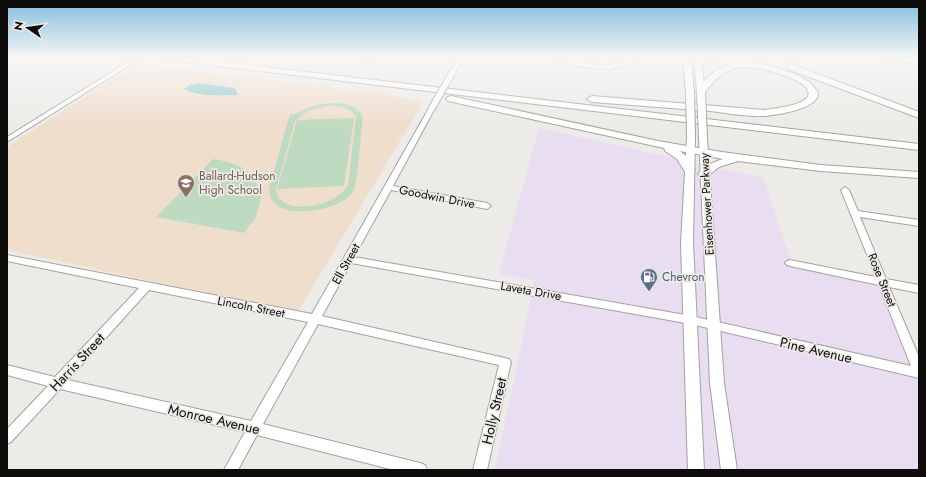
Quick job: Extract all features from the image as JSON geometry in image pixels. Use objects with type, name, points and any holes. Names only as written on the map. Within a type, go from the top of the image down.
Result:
[{"type":"highway","points":[[356,80],[506,109],[658,144],[691,150],[742,158],[844,170],[919,175]]},
{"type":"highway","points":[[360,80],[919,147]]},
{"type":"highway","points":[[418,80],[919,139]]},
{"type":"highway","points":[[701,92],[709,80]]},
{"type":"highway","points":[[580,99],[652,103],[757,113],[789,110],[800,106],[811,99],[813,92],[802,80]]},
{"type":"highway","points":[[827,80],[919,115]]},
{"type":"highway","points":[[658,144],[678,154],[684,160],[689,170]]},
{"type":"highway","points":[[704,174],[715,165],[731,159],[742,158]]},
{"type":"main road","name":"Eisenhower Parkway","points":[[689,80],[691,150],[687,243],[696,470]]},
{"type":"main road","name":"Eisenhower Parkway","points":[[699,80],[701,92],[704,174],[709,222],[717,383],[729,470]]},
{"type":"street","points":[[7,140],[102,80]]},
{"type":"street","name":"Ell Street","points":[[231,470],[387,187],[448,80]]},
{"type":"street","name":"Goodwin Drive","points":[[387,187],[487,206]]},
{"type":"street","name":"Rose Street","points":[[845,190],[919,372]]},
{"type":"street","points":[[855,213],[919,223]]},
{"type":"street","name":"Lincoln Street","points":[[7,258],[315,319],[494,360]]},
{"type":"street","name":"Laveta Drive","points":[[348,259],[713,325]]},
{"type":"street","points":[[790,263],[883,283],[919,289]]},
{"type":"street","name":"Harris Street","points":[[7,438],[147,286]]},
{"type":"street","name":"Pine Avenue","points":[[713,325],[757,337],[919,372]]},
{"type":"street","name":"Holly Street","points":[[480,470],[505,362],[494,360]]},
{"type":"street","name":"Monroe Avenue","points":[[7,370],[57,383],[254,428],[420,470]]},
{"type":"shaded area","name":"Ballard-Hudson High School","points":[[110,80],[277,80],[380,93],[423,102],[297,313],[7,250],[7,147]]},
{"type":"shaded area","points":[[539,128],[763,178],[792,264],[886,280],[919,377],[919,470],[495,470],[535,280],[499,274]]},
{"type":"green space","points":[[333,103],[346,104],[357,109],[363,116],[355,187],[353,192],[345,199],[333,205],[320,209],[291,211],[280,207],[272,199],[269,188],[290,114],[295,114],[315,105]],"holes":[[[328,106],[348,109],[356,117],[348,185],[333,199],[322,203],[309,206],[287,204],[280,198],[276,189],[295,121],[308,111]]]},
{"type":"green space","points":[[354,118],[344,186],[277,189],[297,120]]},
{"type":"green space","points":[[213,159],[238,165],[244,169],[253,178],[262,194],[256,217],[244,233],[156,217]]},
{"type":"water","points":[[199,83],[235,88],[238,95],[203,94],[190,92],[184,89],[189,85]]},
{"type":"place","name":"Ballard-Hudson High School","points":[[186,198]]},
{"type":"place","name":"Chevron","points":[[649,292]]}]
